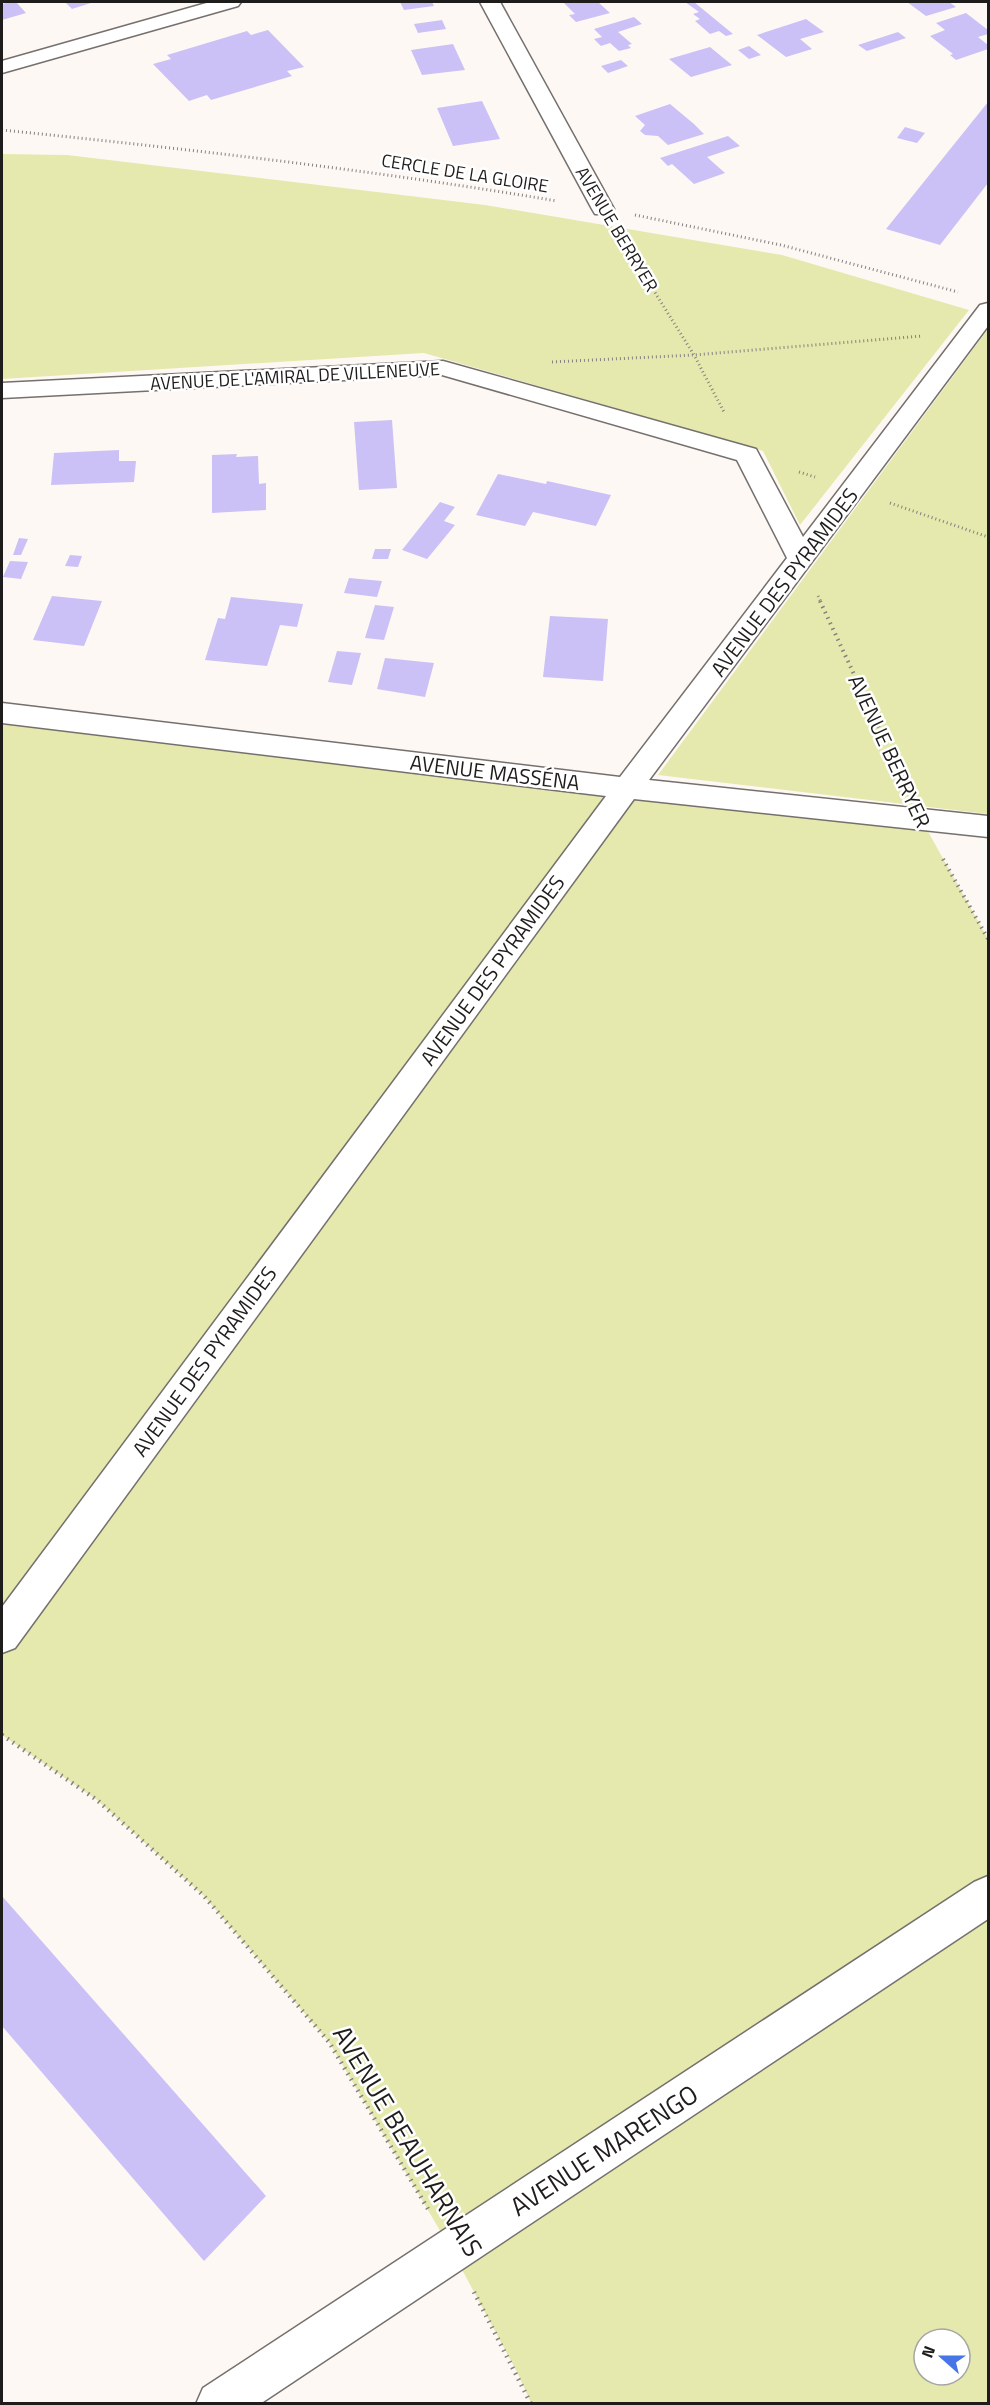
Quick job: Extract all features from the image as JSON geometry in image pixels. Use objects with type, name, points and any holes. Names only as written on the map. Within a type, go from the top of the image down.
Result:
[{"type":"street","points":[[2,67],[231,2]]},
{"type":"street","name":"AVENUE BERRYER","points":[[490,2],[603,209]]},
{"type":"street","name":"AVENUE DES PYRAMIDES","points":[[2,1635],[627,788],[801,559],[975,312]]},
{"type":"street","name":"AVENUE DE L'AMIRAL DE VILLENEUVE","points":[[2,390],[444,368],[747,455]]},
{"type":"street","points":[[747,455],[801,559]]},
{"type":"street","name":"AVENUE MASSÉNA","points":[[2,713],[627,788],[988,827]]},
{"type":"street","name":"AVENUE MARENGO","points":[[219,2403],[988,1896]]},
{"type":"path","name":"CERCLE DE LA GLOIRE","points":[[2,130],[203,151],[437,181],[603,209],[781,245],[975,312]]},
{"type":"path","name":"AVENUE BERRYER","points":[[603,209],[694,355],[747,455]]},
{"type":"path","points":[[551,362],[694,355],[975,312]]},
{"type":"path","name":"AVENUE BERRYER","points":[[801,559],[921,819],[988,939]]},
{"type":"path","name":"AVENUE BEAUHARNAIS","points":[[2,1735],[97,1800],[204,1896],[329,2042],[452,2251],[517,2372],[531,2403]]},
{"type":"green space","points":[[2,154],[67,155],[485,205],[782,255],[969,310],[800,525],[763,451],[424,353],[2,379]]},
{"type":"green space","points":[[988,329],[988,814],[658,775]]},
{"type":"green space","points":[[2,713],[627,788],[921,819],[988,939],[988,2403],[531,2403],[517,2372],[452,2251],[329,2042],[204,1896],[97,1800],[2,1735]]},
{"type":"building","points":[[16,2],[26,13],[2,20],[2,4]]},
{"type":"building","points":[[65,2],[94,2],[72,9]]},
{"type":"building","points":[[400,2],[432,2],[434,6],[404,10]]},
{"type":"building","points":[[563,2],[598,2],[610,13],[576,22],[569,15],[575,14]]},
{"type":"building","points":[[685,2],[694,2],[733,34],[726,36],[719,31],[710,34],[695,21],[700,19],[693,14],[699,12]]},
{"type":"building","points":[[907,2],[949,2],[956,7],[926,16]]},
{"type":"building","points":[[966,13],[988,30],[988,34],[978,37],[988,45],[988,49],[956,60],[950,55],[953,54],[930,36],[945,30],[936,23]]},
{"type":"building","points":[[634,17],[642,24],[618,32],[632,44],[628,45],[631,48],[619,51],[610,43],[601,46],[594,39],[602,37],[594,29]]},
{"type":"building","points":[[806,19],[824,32],[800,39],[812,49],[786,57],[757,35]]},
{"type":"building","points":[[442,20],[446,29],[418,33],[414,24]]},
{"type":"building","points":[[268,30],[304,67],[287,71],[292,76],[211,100],[207,95],[189,101],[153,64],[171,59],[167,55],[247,31],[251,35]]},
{"type":"building","points":[[898,32],[906,38],[867,51],[858,45]]},
{"type":"building","points":[[453,44],[465,70],[422,75],[411,50]]},
{"type":"building","points":[[749,46],[761,55],[749,59],[738,50]]},
{"type":"building","points":[[710,47],[732,65],[691,77],[669,59]]},
{"type":"building","points":[[621,60],[628,66],[608,73],[601,66]]},
{"type":"building","points":[[482,101],[500,139],[453,146],[437,108]]},
{"type":"building","points":[[988,102],[988,183],[940,245],[886,229]]},
{"type":"building","points":[[670,104],[704,134],[668,145],[658,136],[645,135],[640,131],[645,125],[635,116]]},
{"type":"building","points":[[905,127],[925,133],[917,143],[897,138]]},
{"type":"building","points":[[728,136],[740,146],[707,157],[725,173],[694,184],[672,164],[668,166],[660,158]]},
{"type":"building","points":[[392,420],[397,488],[359,490],[354,422]]},
{"type":"building","points":[[119,450],[119,461],[136,461],[134,482],[51,485],[54,453]]},
{"type":"building","points":[[237,454],[236,457],[258,456],[259,484],[266,483],[266,510],[212,513],[212,455]]},
{"type":"building","points":[[498,474],[546,484],[547,481],[611,495],[596,526],[533,512],[525,526],[476,515]]},
{"type":"building","points":[[440,502],[455,507],[444,521],[455,525],[427,559],[402,550]]},
{"type":"building","points":[[19,538],[28,539],[21,555],[13,555]]},
{"type":"building","points":[[375,549],[391,549],[388,559],[372,559]]},
{"type":"building","points":[[70,555],[82,556],[78,567],[65,566]]},
{"type":"building","points":[[10,561],[28,562],[21,579],[3,577]]},
{"type":"building","points":[[349,578],[382,581],[377,597],[344,593]]},
{"type":"building","points":[[52,596],[102,601],[84,646],[33,640]]},
{"type":"building","points":[[231,597],[303,604],[297,627],[280,625],[267,666],[205,660],[218,618],[225,619]]},
{"type":"building","points":[[375,605],[394,607],[384,640],[365,638]]},
{"type":"building","points":[[550,616],[608,619],[603,681],[543,677]]},
{"type":"building","points":[[337,651],[361,653],[352,685],[328,682]]},
{"type":"building","points":[[385,658],[434,663],[425,697],[377,689]]},
{"type":"building","points":[[2,1896],[266,2196],[204,2261],[2,2026]]}]
